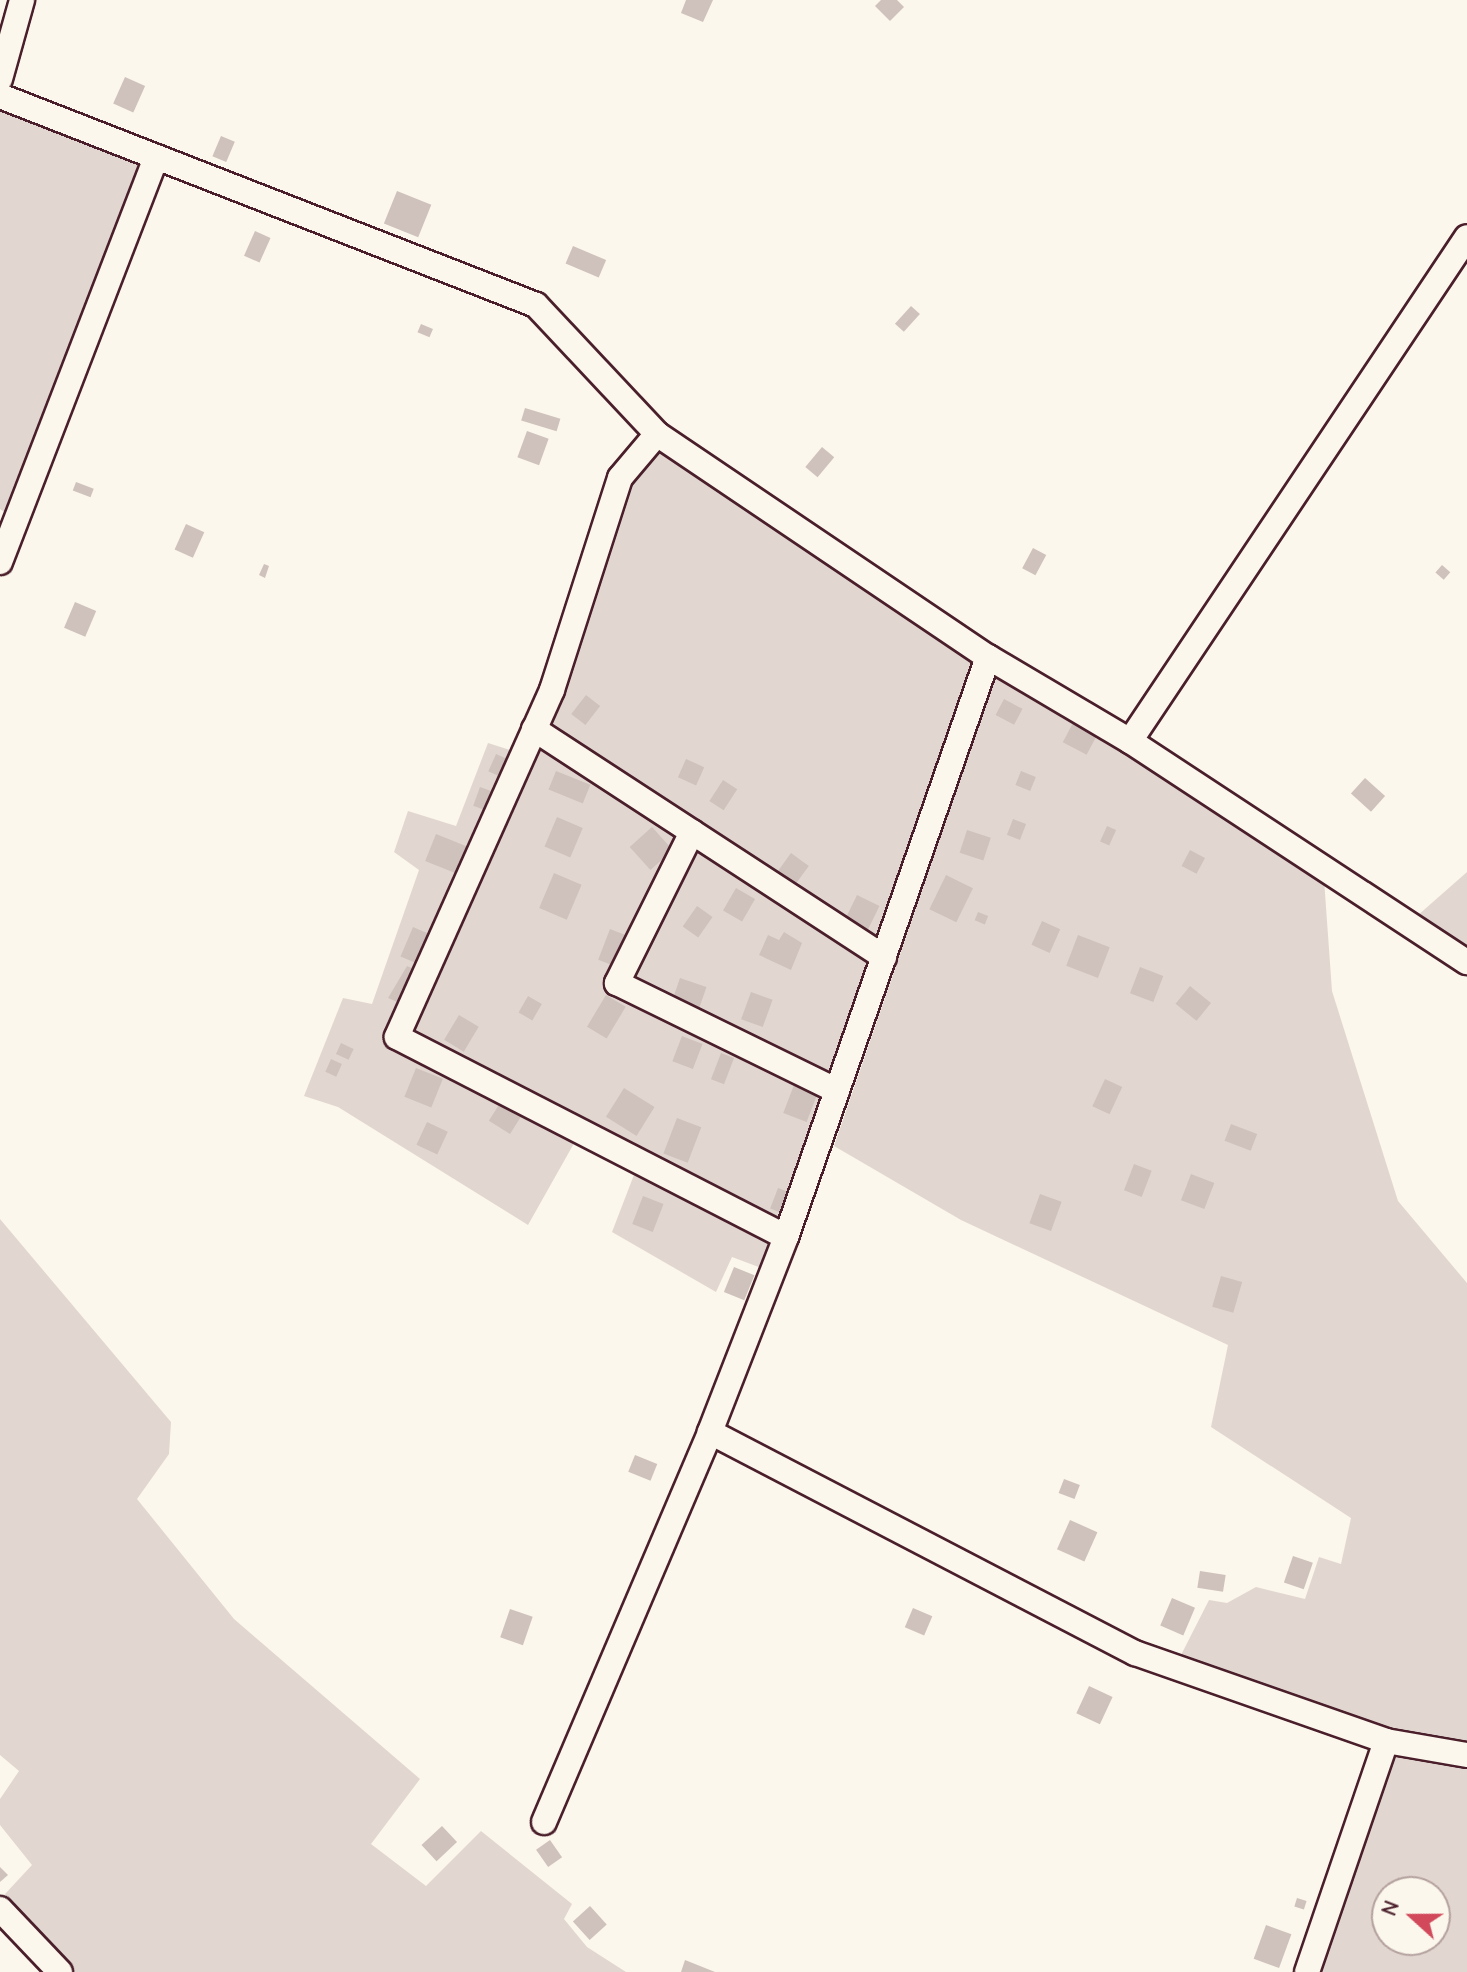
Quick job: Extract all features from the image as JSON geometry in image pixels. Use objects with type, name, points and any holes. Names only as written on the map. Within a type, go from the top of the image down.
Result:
[{"type":"street","points":[[0,79],[22,0]]},
{"type":"street","points":[[0,96],[536,305],[657,434],[988,657],[1130,741],[1467,962]]},
{"type":"street","points":[[0,562],[156,157]]},
{"type":"street","points":[[1130,741],[1467,237]]},
{"type":"street","points":[[657,434],[620,478],[534,729],[397,1037],[786,1237]]},
{"type":"street","points":[[544,1822],[710,1432],[786,1237],[988,657]]},
{"type":"street","points":[[534,729],[884,957]]},
{"type":"street","points":[[692,832],[617,983],[837,1091]]},
{"type":"street","points":[[710,1432],[1135,1653],[1386,1741],[1467,1755]]},
{"type":"street","points":[[1307,1972],[1386,1741]]},
{"type":"street","points":[[0,1909],[60,1972]]},
{"type":"shaded area","points":[[0,105],[144,159],[10,516],[0,509]]},
{"type":"shaded area","points":[[642,431],[975,660],[764,1269],[732,1257],[716,1292],[612,1232],[637,1167],[577,1138],[528,1225],[338,1107],[304,1096],[343,998],[372,1004],[419,870],[394,852],[408,811],[456,826],[488,743],[516,752],[549,682],[611,473]]},
{"type":"shaded area","points":[[996,675],[1083,720],[1324,879],[1332,991],[1398,1201],[1467,1283],[1467,1744],[1387,1730],[1181,1655],[1209,1600],[1227,1603],[1256,1587],[1305,1599],[1319,1557],[1341,1564],[1351,1518],[1211,1427],[1228,1345],[961,1220],[834,1146]]},
{"type":"shaded area","points":[[1467,872],[1467,949],[1417,916]]},
{"type":"shaded area","points":[[0,1219],[171,1422],[169,1454],[137,1499],[234,1619],[420,1779],[371,1844],[426,1886],[481,1831],[572,1904],[564,1919],[587,1947],[626,1972],[73,1972],[5,1894],[32,1865],[0,1825],[0,1799],[19,1771],[0,1755]]},
{"type":"shaded area","points":[[1371,1744],[1467,1761],[1467,1972],[1295,1972]]},
{"type":"building","points":[[686,0],[713,0],[703,22],[681,13]]},
{"type":"building","points":[[881,0],[897,0],[904,7],[890,21],[875,6]]},
{"type":"building","points":[[125,77],[145,86],[133,112],[113,103]]},
{"type":"building","points":[[221,136],[235,142],[226,162],[212,156]]},
{"type":"building","points":[[397,191],[431,205],[418,237],[384,223]]},
{"type":"building","points":[[255,231],[271,238],[260,263],[244,256]]},
{"type":"building","points":[[573,246],[606,260],[599,278],[566,263]]},
{"type":"building","points":[[911,306],[920,314],[904,332],[895,324]]},
{"type":"building","points":[[421,324],[433,329],[429,337],[417,332]]},
{"type":"building","points":[[525,408],[560,419],[557,431],[521,420]]},
{"type":"building","points":[[527,431],[549,439],[539,465],[517,457]]},
{"type":"building","points":[[822,447],[834,457],[818,477],[805,467]]},
{"type":"building","points":[[76,482],[94,489],[91,497],[73,490]]},
{"type":"building","points":[[186,524],[204,532],[193,558],[175,550]]},
{"type":"building","points":[[1033,548],[1046,555],[1035,575],[1022,568]]},
{"type":"building","points":[[264,564],[269,566],[265,578],[259,575]]},
{"type":"building","points":[[1442,565],[1450,572],[1444,580],[1435,573]]},
{"type":"building","points":[[75,602],[96,611],[85,637],[64,628]]},
{"type":"building","points":[[586,695],[600,706],[585,725],[571,714]]},
{"type":"building","points":[[1004,699],[1023,709],[1014,725],[996,715]]},
{"type":"building","points":[[1074,721],[1098,734],[1087,755],[1063,742]]},
{"type":"building","points":[[496,754],[512,761],[504,778],[488,771]]},
{"type":"building","points":[[686,759],[704,767],[696,785],[678,777]]},
{"type":"building","points":[[556,771],[590,785],[583,803],[549,790]]},
{"type":"building","points":[[1021,771],[1036,777],[1030,791],[1015,785]]},
{"type":"building","points":[[1365,778],[1385,796],[1371,812],[1351,794]]},
{"type":"building","points":[[723,780],[737,789],[724,810],[709,801]]},
{"type":"building","points":[[480,787],[499,794],[492,813],[473,806]]},
{"type":"building","points":[[557,817],[583,828],[570,857],[544,846]]},
{"type":"building","points":[[1013,819],[1026,824],[1020,840],[1007,835]]},
{"type":"building","points":[[1107,826],[1116,830],[1109,846],[1100,842]]},
{"type":"building","points":[[652,827],[673,850],[650,870],[630,847]]},
{"type":"building","points":[[967,830],[991,838],[983,861],[960,853]]},
{"type":"building","points":[[436,834],[468,847],[458,874],[425,861]]},
{"type":"building","points":[[1190,850],[1205,858],[1197,874],[1182,866]]},
{"type":"building","points":[[791,853],[809,866],[795,885],[777,872]]},
{"type":"building","points":[[554,873],[582,885],[567,920],[539,908]]},
{"type":"building","points":[[946,875],[973,888],[956,922],[929,909]]},
{"type":"building","points":[[736,888],[755,899],[742,922],[723,911]]},
{"type":"building","points":[[857,895],[879,906],[865,937],[842,926]]},
{"type":"building","points":[[697,906],[713,917],[698,937],[683,926]]},
{"type":"building","points":[[978,912],[988,916],[985,924],[975,920]]},
{"type":"building","points":[[1042,921],[1060,929],[1050,953],[1031,945]]},
{"type":"building","points":[[413,927],[436,937],[424,966],[400,956]]},
{"type":"building","points":[[610,929],[633,938],[622,969],[598,960]]},
{"type":"building","points":[[784,932],[802,943],[791,970],[759,955],[768,935],[779,940]]},
{"type":"building","points":[[1078,935],[1110,947],[1098,978],[1066,966]]},
{"type":"building","points":[[407,966],[421,972],[409,1007],[388,998]]},
{"type":"building","points":[[1140,967],[1163,976],[1153,1002],[1130,993]]},
{"type":"building","points":[[680,978],[706,987],[699,1010],[672,1001]]},
{"type":"building","points":[[1190,986],[1211,1003],[1197,1021],[1176,1004]]},
{"type":"building","points":[[751,992],[773,1000],[763,1027],[741,1019]]},
{"type":"building","points":[[606,995],[626,1007],[607,1039],[587,1027]]},
{"type":"building","points":[[528,996],[542,1004],[532,1020],[518,1012]]},
{"type":"building","points":[[459,1015],[479,1027],[464,1052],[444,1040]]},
{"type":"building","points":[[682,1036],[703,1044],[693,1069],[672,1061]]},
{"type":"building","points":[[341,1043],[354,1049],[349,1060],[336,1054]]},
{"type":"building","points":[[721,1053],[734,1058],[724,1084],[711,1079]]},
{"type":"building","points":[[331,1059],[342,1064],[336,1077],[325,1072]]},
{"type":"building","points":[[416,1068],[443,1079],[431,1108],[404,1097]]},
{"type":"building","points":[[1105,1079],[1122,1087],[1110,1114],[1092,1106]]},
{"type":"building","points":[[794,1085],[817,1094],[807,1122],[783,1113]]},
{"type":"building","points":[[624,1088],[655,1107],[637,1136],[606,1117]]},
{"type":"building","points":[[500,1103],[521,1116],[510,1134],[489,1121]]},
{"type":"building","points":[[677,1118],[701,1127],[688,1163],[663,1153]]},
{"type":"building","points":[[427,1122],[448,1132],[437,1154],[416,1145]]},
{"type":"building","points":[[1231,1124],[1257,1134],[1251,1151],[1225,1141]]},
{"type":"building","points":[[1134,1164],[1152,1171],[1142,1197],[1124,1190]]},
{"type":"building","points":[[1191,1174],[1214,1183],[1204,1209],[1181,1200]]},
{"type":"building","points":[[778,1188],[791,1193],[783,1214],[770,1209]]},
{"type":"building","points":[[1040,1194],[1062,1202],[1051,1231],[1029,1223]]},
{"type":"building","points":[[643,1196],[664,1204],[653,1232],[632,1224]]},
{"type":"building","points":[[734,1267],[754,1275],[744,1300],[724,1292]]},
{"type":"building","points":[[1221,1276],[1242,1282],[1233,1313],[1212,1307]]},
{"type":"building","points":[[635,1455],[657,1464],[651,1481],[628,1472]]},
{"type":"building","points":[[1064,1479],[1080,1485],[1074,1499],[1059,1493]]},
{"type":"building","points":[[1070,1520],[1097,1532],[1084,1561],[1057,1549]]},
{"type":"building","points":[[1293,1556],[1313,1563],[1304,1589],[1284,1582]]},
{"type":"building","points":[[1200,1571],[1226,1575],[1223,1592],[1197,1588]]},
{"type":"building","points":[[1172,1598],[1195,1608],[1183,1635],[1160,1626]]},
{"type":"building","points":[[913,1608],[932,1616],[924,1636],[905,1627]]},
{"type":"building","points":[[510,1609],[533,1617],[523,1645],[500,1637]]},
{"type":"building","points":[[1089,1686],[1113,1697],[1100,1724],[1076,1713]]},
{"type":"building","points":[[442,1826],[457,1842],[437,1861],[422,1845]]},
{"type":"building","points":[[550,1840],[562,1857],[548,1867],[536,1850]]},
{"type":"building","points":[[0,1867],[8,1875],[0,1882]]},
{"type":"building","points":[[1297,1898],[1307,1901],[1304,1910],[1294,1907]]},
{"type":"building","points":[[590,1906],[607,1925],[590,1940],[573,1921]]},
{"type":"building","points":[[1266,1925],[1291,1934],[1279,1968],[1254,1959]]},
{"type":"building","points":[[685,1960],[715,1972],[681,1972]]}]
